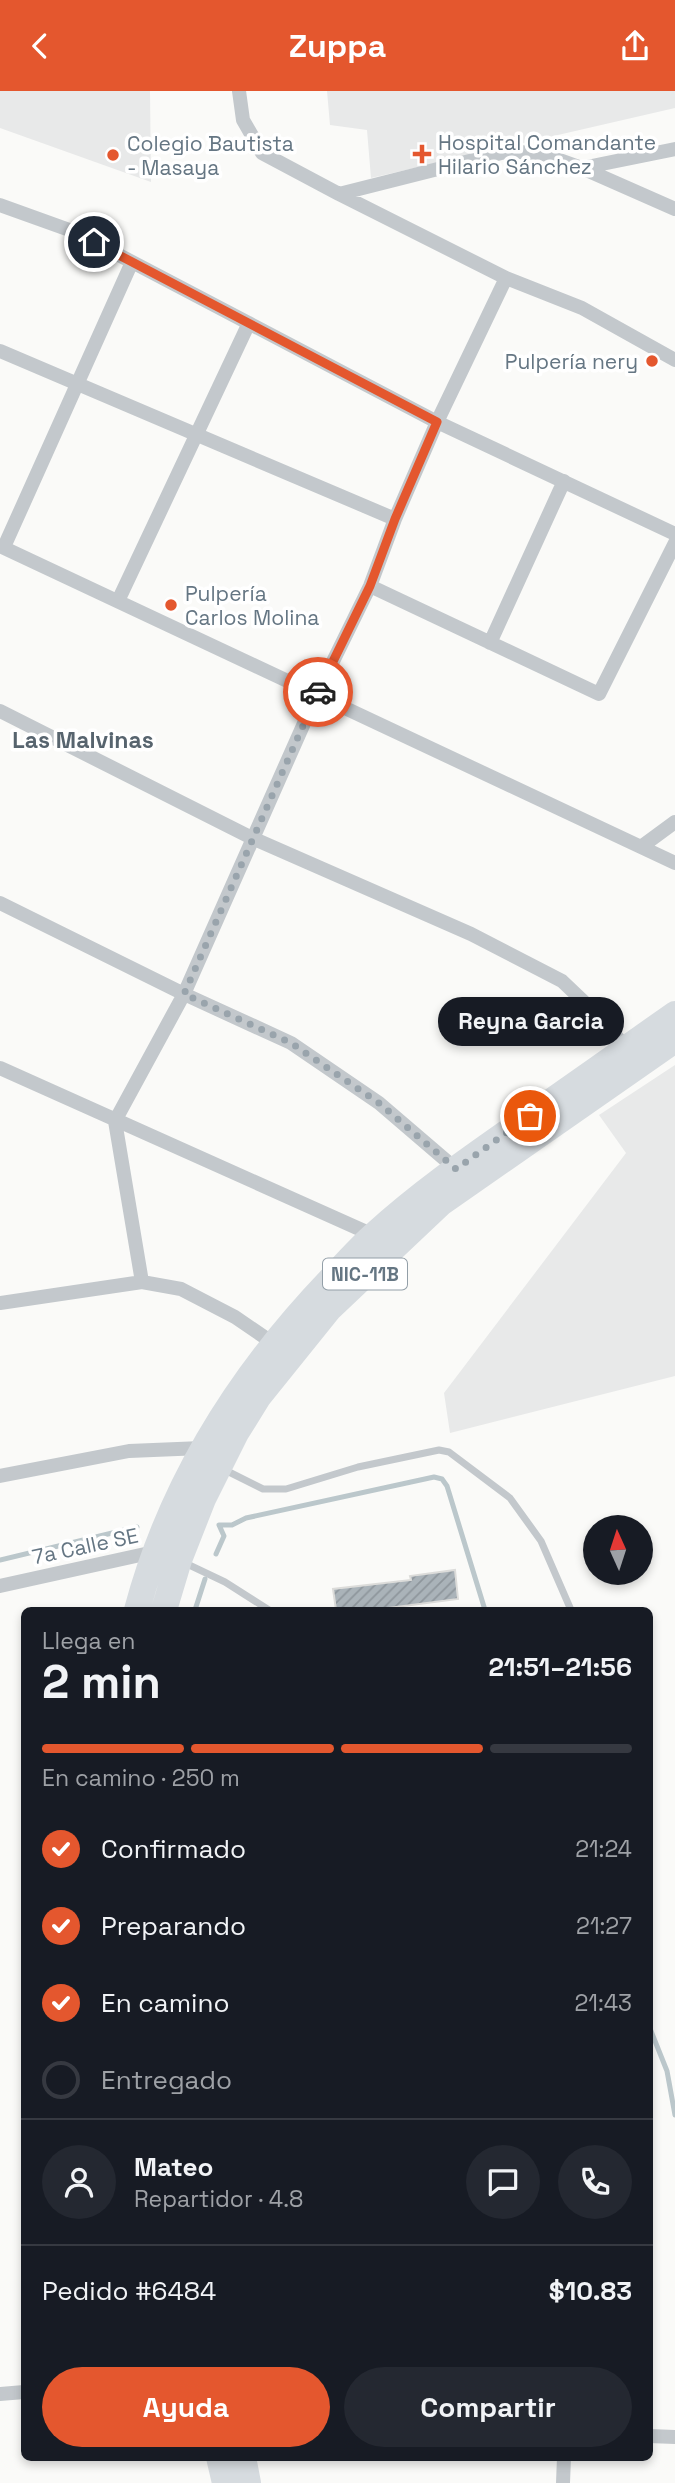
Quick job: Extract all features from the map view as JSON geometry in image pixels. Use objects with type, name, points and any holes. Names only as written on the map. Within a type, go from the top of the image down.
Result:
[{"type":"highway","name":"NIC-11B","points":[[164,1607],[166,1556],[177,1497],[211,1457],[236,1433],[259,1396],[312,1329],[353,1285],[441,1203],[632,1057],[675,1014]]},
{"type":"highway","name":"NIC-11B","points":[[211,1457],[243,1383],[273,1343],[373,1235],[456,1169],[632,1057],[674,1042]]},
{"type":"highway","name":"NIC-11B","points":[[139,1607],[166,1556]]},
{"type":"highway","points":[[220,2461],[225,2483]]},
{"type":"highway","points":[[244,2461],[248,2483]]},
{"type":"street","points":[[239,91],[243,120],[262,153],[506,278],[582,308],[675,360]]},
{"type":"street","points":[[582,168],[675,149]]},
{"type":"street","points":[[339,194],[509,151],[543,155],[582,168],[675,209]]},
{"type":"street","points":[[0,205],[75,232],[437,422],[675,534]]},
{"type":"street","points":[[132,262],[2,547],[675,863]]},
{"type":"street","points":[[142,1282],[115,1121],[184,994],[317,694],[370,586],[395,519],[437,422],[506,278]]},
{"type":"street","points":[[118,601],[249,323]]},
{"type":"street","points":[[0,351],[395,519]]},
{"type":"street","points":[[490,643],[564,481]]},
{"type":"street","points":[[370,586],[599,694],[675,543]]},
{"type":"street","points":[[0,711],[252,838],[471,934],[562,981],[603,1019],[632,1057]]},
{"type":"street","points":[[640,847],[675,822]]},
{"type":"street","points":[[0,903],[184,994],[291,1043],[379,1103],[456,1169]]},
{"type":"street","points":[[0,1068],[373,1235]]},
{"type":"street","points":[[0,1303],[142,1282],[181,1289],[235,1317],[273,1343]]},
{"type":"street","points":[[0,1476],[129,1451],[211,1457]]},
{"type":"street","name":"7a Calle SE","points":[[0,1586],[166,1556]]},
{"type":"street","points":[[0,2394],[21,2392]]},
{"type":"street","points":[[653,2436],[675,2437]]},
{"type":"street","points":[[563,2483],[564,2461]]},
{"type":"lane","points":[[211,1457],[263,1489],[286,1489],[358,1467],[439,1450],[449,1452],[510,1498],[541,1541],[570,1607]]},
{"type":"lane","points":[[166,1556],[205,1571],[265,1607]]},
{"type":"shaded area","name":"Colegio Bautista - Masaya","points":[[0,91],[150,91],[151,182],[0,128]]},
{"type":"shaded area","name":"Hospital Comandante Hilario Sánchez","points":[[327,91],[675,91],[675,108],[371,178],[367,130],[330,125]]},
{"type":"shaded area","points":[[675,1065],[675,1376],[450,1433],[444,1393],[626,1153],[599,1115]]},
{"type":"building","points":[[455,1570],[458,1599],[396,1607],[336,1607],[333,1589],[411,1580],[410,1576]]},
{"type":"waterway","points":[[216,1554],[224,1536],[219,1525],[232,1525],[246,1518],[434,1477],[442,1479],[447,1486],[484,1607]]},
{"type":"waterway","points":[[0,1560],[137,1527]]},
{"type":"waterway","points":[[196,1607],[205,1579]]},
{"type":"waterway","points":[[653,2036],[667,2071],[675,2115]]},
{"type":"way so far","points":[[318,692],[184,994],[291,1043],[379,1103],[456,1169],[530,1116]]},
{"type":"place","name":"Hospital Comandante Hilario Sánchez","points":[[422,154]]},
{"type":"place","name":"Colegio Bautista - Masaya","points":[[113,155]]},
{"type":"place","name":"Pulpería nery","points":[[652,361]]},
{"type":"place","name":"Pulpería Carlos Molina","points":[[171,605]]},
{"type":"place","name":"Reyna Garcia","points":[[530,1116]]},
{"type":"district","name":"Las Malvinas","points":[[83,740]]},
{"type":"route","points":[[94,242],[437,422],[395,519],[370,586],[318,692]]}]
